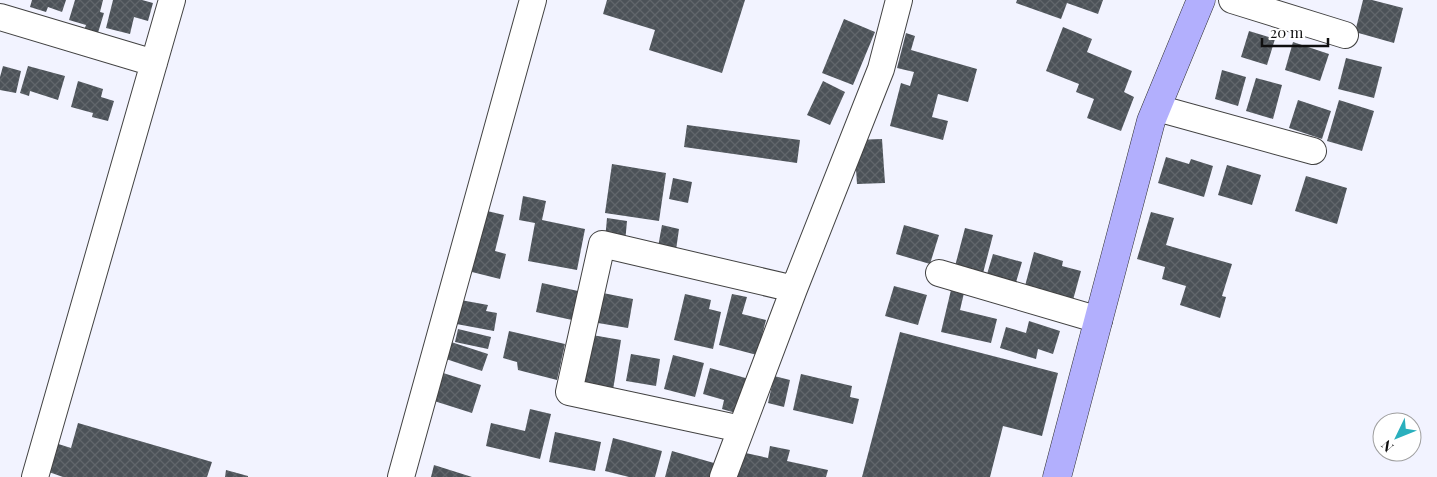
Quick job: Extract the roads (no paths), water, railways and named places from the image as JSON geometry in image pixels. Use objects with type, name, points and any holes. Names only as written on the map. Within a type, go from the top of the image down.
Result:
[{"type":"street","points":[[35,477],[172,0]]},
{"type":"street","points":[[401,477],[534,0]]},
{"type":"street","points":[[723,477],[794,288],[881,69],[899,0]]},
{"type":"street","points":[[1057,477],[1152,121],[1201,0]]},
{"type":"street","points":[[1232,0],[1345,35]]},
{"type":"street","points":[[0,17],[154,63]]},
{"type":"street","points":[[1157,108],[1313,151]]},
{"type":"street","points":[[741,429],[570,392],[602,244],[794,288]]},
{"type":"street","points":[[939,273],[1099,320]]}]
